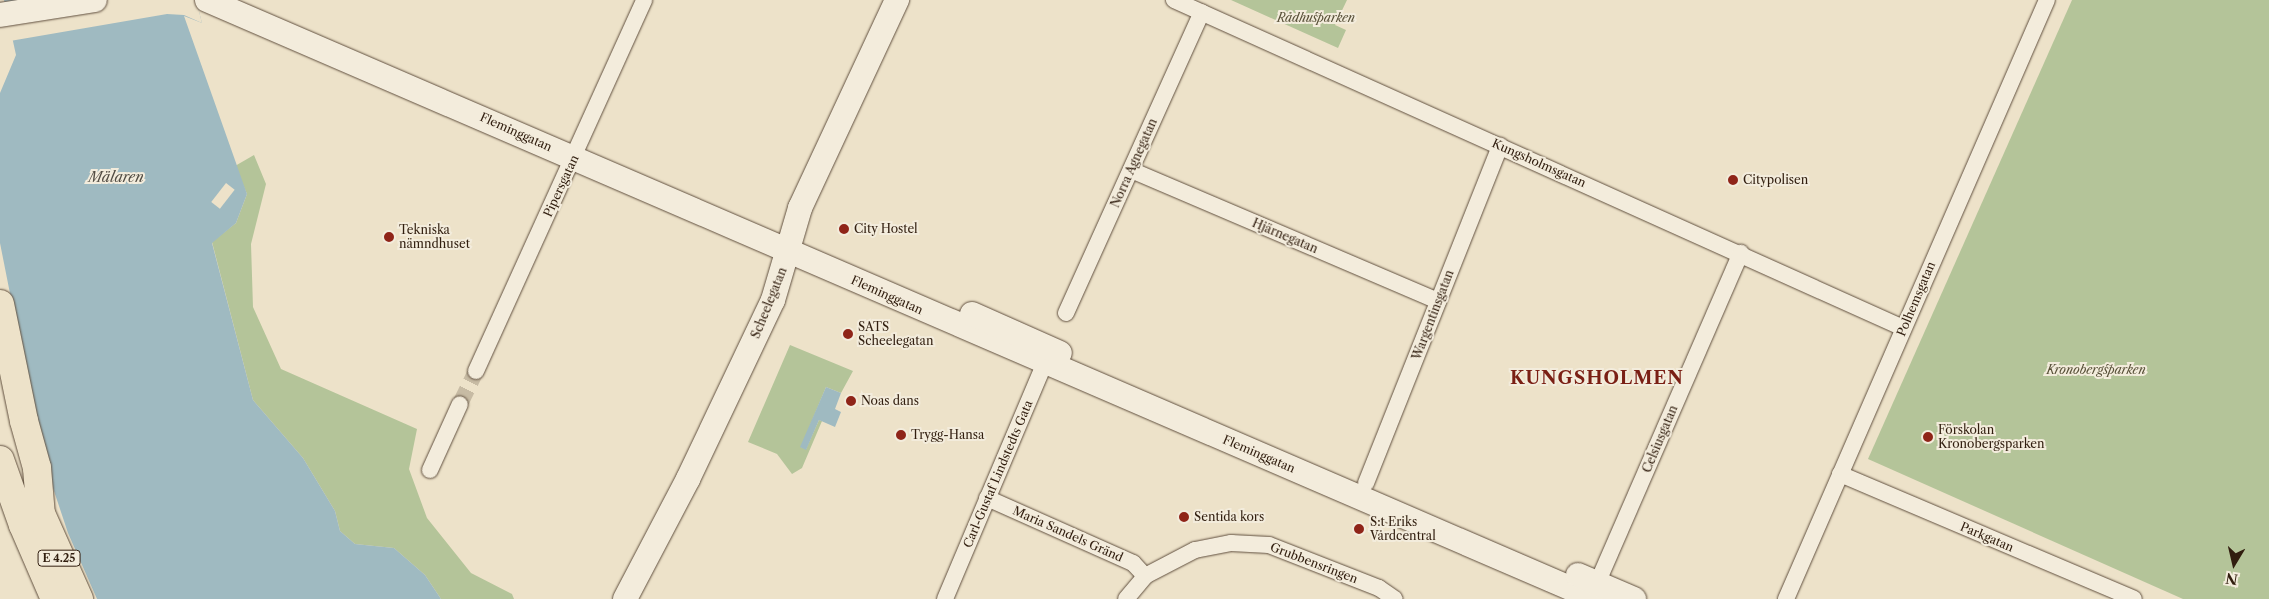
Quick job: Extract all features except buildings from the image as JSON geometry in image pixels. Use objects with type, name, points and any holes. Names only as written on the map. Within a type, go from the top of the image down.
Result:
[{"type":"highway","points":[[0,304],[24,421],[37,468],[41,516]]},
{"type":"highway","name":"E 4.25","points":[[0,402],[41,516],[79,599]]},
{"type":"highway","name":"E 4.25","points":[[0,460],[23,525],[55,599]]},
{"type":"highway","points":[[0,507],[29,565],[51,599]]},
{"type":"street","points":[[0,15],[95,0]]},
{"type":"street","name":"Fleminggatan","points":[[207,0],[578,151]]},
{"type":"street","name":"Fleminggatan","points":[[254,0],[268,10],[578,151],[791,245],[1595,593],[1634,599]]},
{"type":"street","name":"Pipersgatan","points":[[476,371],[578,151],[644,0]]},
{"type":"street","name":"Scheelegatan","points":[[625,599],[688,479],[773,300],[791,245],[800,208],[897,0]]},
{"type":"street","name":"Kungsholmsgatan","points":[[1174,0],[1741,253],[1903,328]]},
{"type":"street","name":"Polhemsgatan","points":[[1786,599],[2046,0]]},
{"type":"street","name":"Norra Agnegatan","points":[[1066,313],[1202,12]]},
{"type":"street","name":"Wargentinsgatan","points":[[1366,483],[1500,146]]},
{"type":"street","name":"Hjärnegatan","points":[[1131,170],[1438,302]]},
{"type":"street","name":"Celsiusgatan","points":[[1595,593],[1741,253]]},
{"type":"street","name":"Fleminggatan","points":[[1048,356],[1366,483],[1595,593]]},
{"type":"street","name":"Carl-Gustaf Lindstedts Gata","points":[[945,599],[1048,356]]},
{"type":"street","points":[[430,470],[460,404]]},
{"type":"street","name":"Parkgatan","points":[[1840,474],[2134,599]]},
{"type":"street","name":"Maria Sandels Gränd","points":[[988,498],[1133,563],[1145,576]]},
{"type":"street","name":"Grubbensringen","points":[[1126,599],[1145,576],[1195,550],[1230,543],[1269,545],[1379,588],[1395,599]]},
{"type":"green space","name":"Rådhusparken","points":[[1231,0],[1347,0],[1335,25],[1346,30],[1338,48]]},
{"type":"green space","name":"Kronobergsparken","points":[[2072,0],[2269,0],[2269,599],[2183,599],[1868,459]]},
{"type":"green space","points":[[254,155],[266,184],[251,244],[253,307],[281,369],[417,429],[409,469],[427,518],[471,573],[512,594],[514,599],[441,599],[425,575],[394,548],[355,544],[340,531],[335,511],[303,458],[253,400],[212,242],[236,223],[247,194],[235,166]]},
{"type":"green space","points":[[790,345],[853,371],[841,393],[826,387],[801,447],[806,449],[819,420],[822,421],[802,468],[792,474],[777,454],[748,442]]},
{"type":"water","name":"Mälaren","points":[[4,0],[196,0],[202,23],[184,16],[247,194],[236,223],[212,243],[253,400],[303,458],[335,511],[340,531],[355,544],[394,548],[425,575],[441,599],[97,599],[68,533],[42,455],[0,243],[0,93],[16,55]]},
{"type":"water","points":[[826,387],[841,393],[835,409],[841,412],[835,427],[819,420],[806,450],[800,447]]},
{"type":"pier","points":[[1,0],[5,4],[31,0],[196,0],[202,23],[184,15],[167,14],[10,41]]},
{"type":"pier","points":[[226,183],[235,190],[220,209],[211,202]]},
{"type":"tunnel","points":[[460,404],[476,371]]},
{"type":"place","name":"Citypolisen","points":[[1733,180]]},
{"type":"place","name":"City Hostel","points":[[844,229]]},
{"type":"place","name":"Tekniska nämndhuset","points":[[389,237]]},
{"type":"place","name":"SATS Scheelegatan","points":[[848,334]]},
{"type":"place","name":"Noas dans","points":[[851,401]]},
{"type":"place","name":"Trygg-Hansa","points":[[901,435]]},
{"type":"place","name":"Förskolan Kronobergsparken","points":[[1928,437]]},
{"type":"place","name":"Sentida kors","points":[[1184,517]]},
{"type":"place","name":"S:t Eriks Vårdcentral","points":[[1359,529]]},
{"type":"district","name":"KUNGSHOLMEN","points":[[1597,378]]}]
